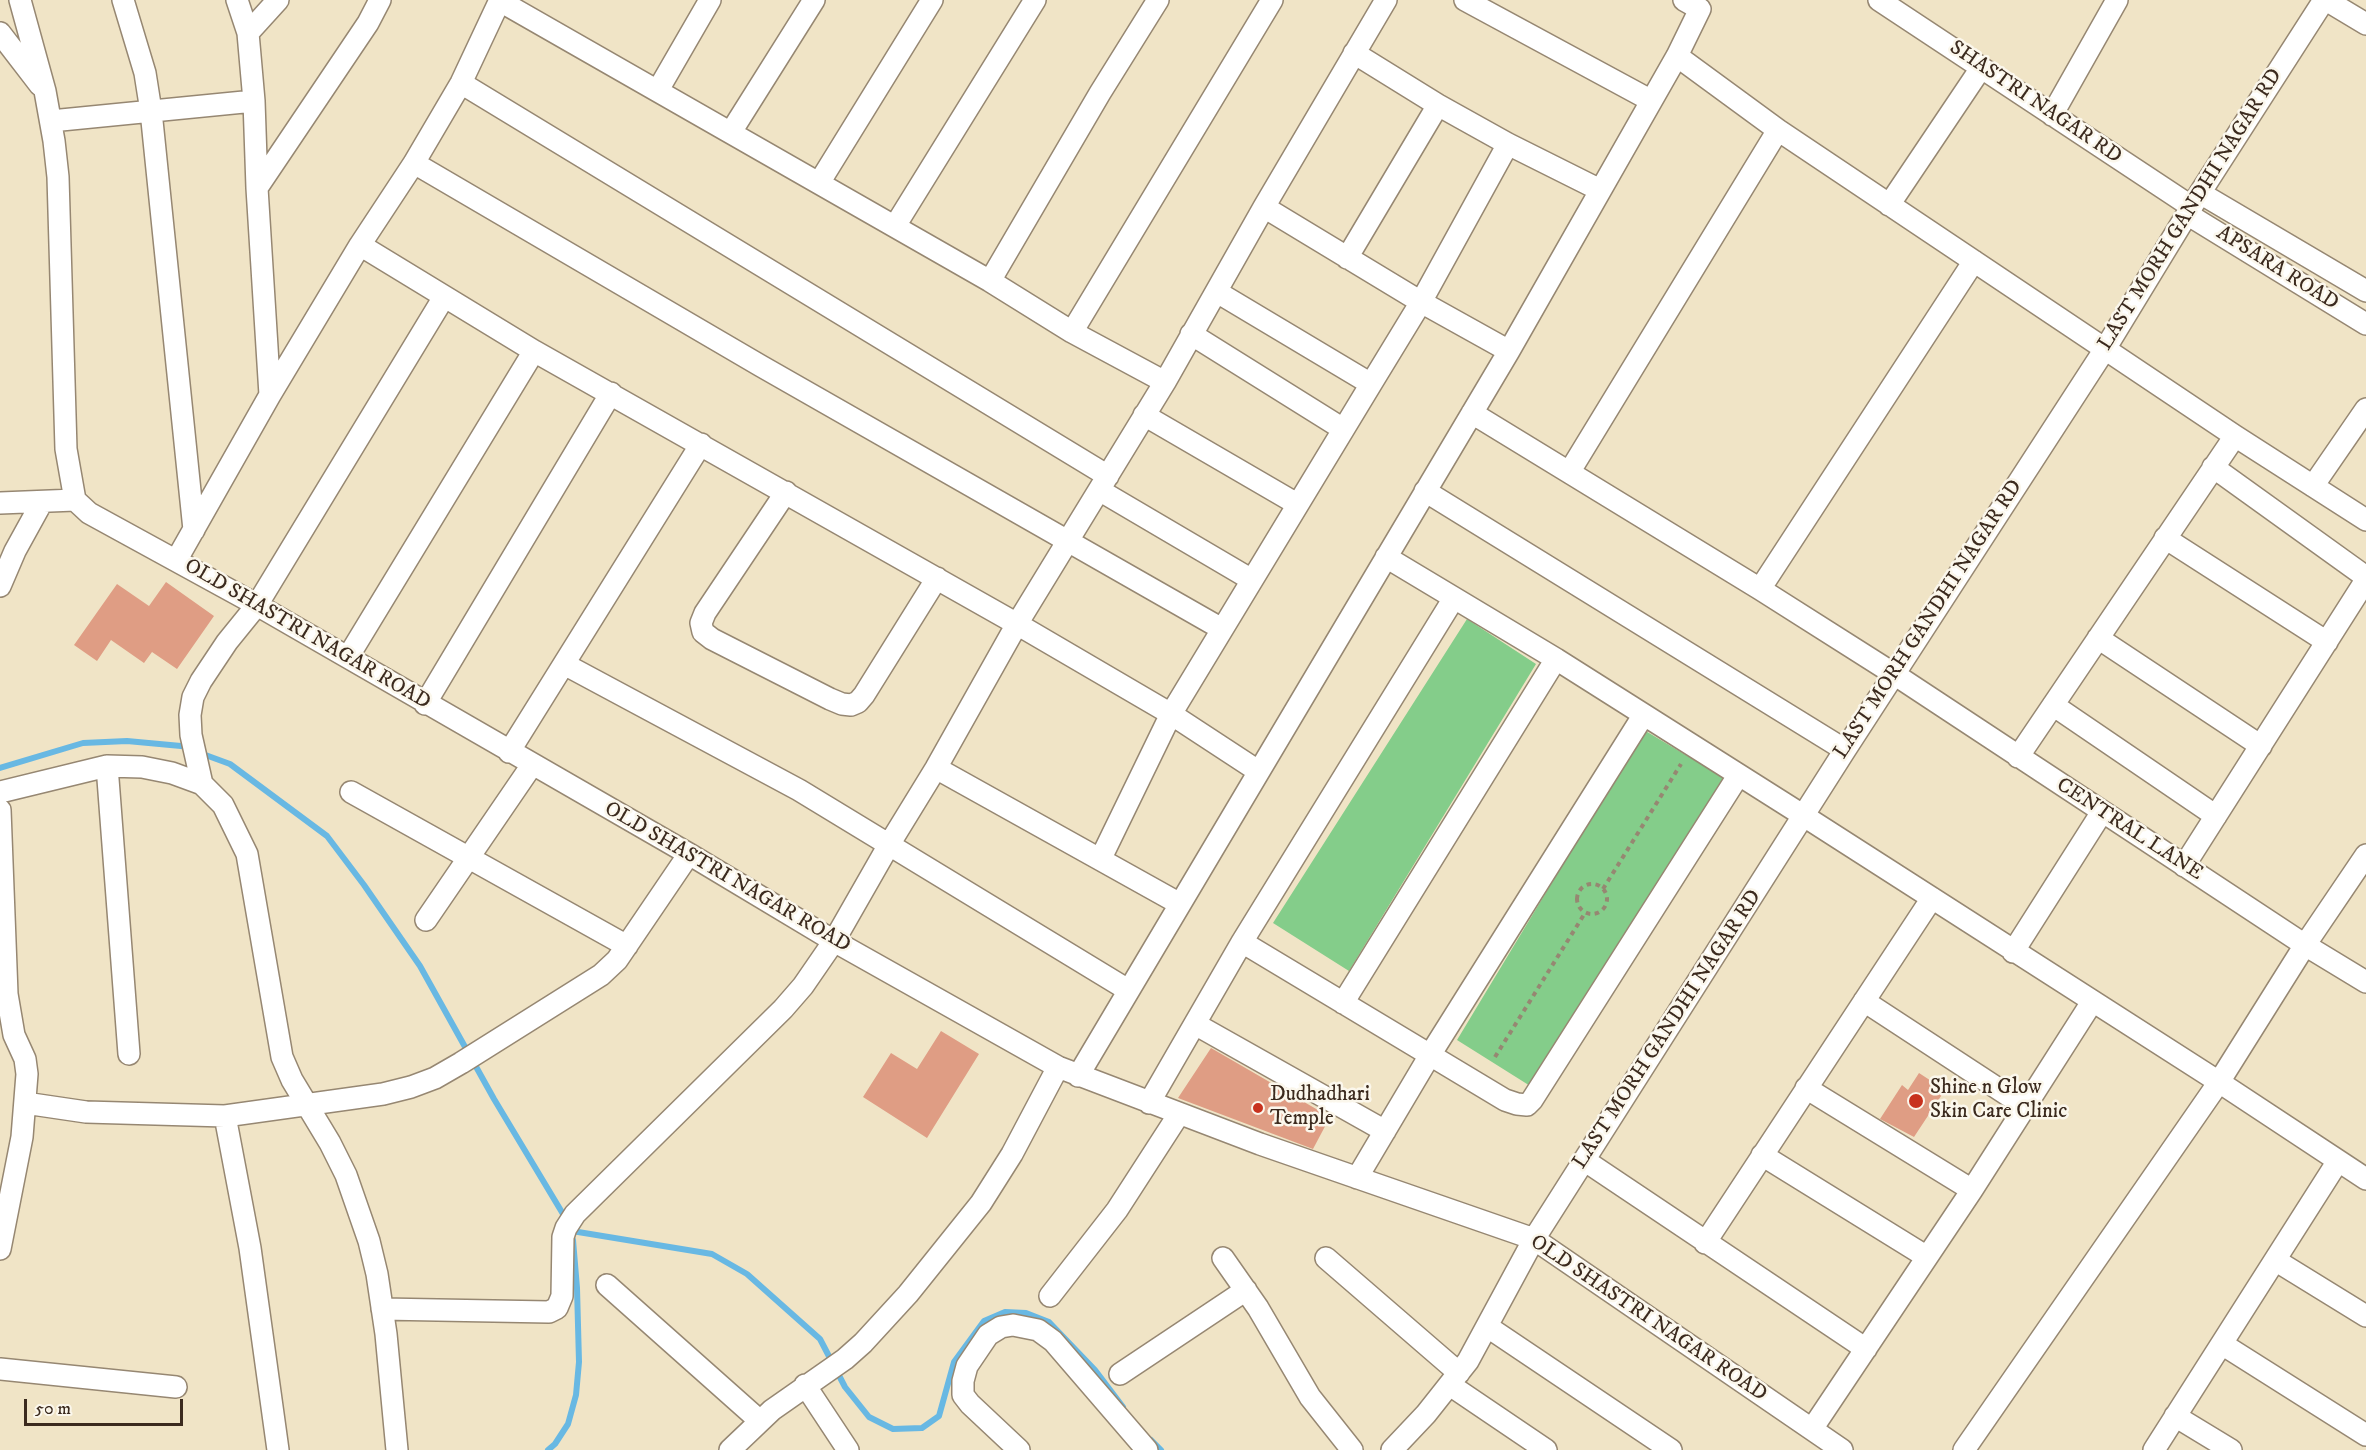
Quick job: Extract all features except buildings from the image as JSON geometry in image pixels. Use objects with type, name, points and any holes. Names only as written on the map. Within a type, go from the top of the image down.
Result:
[{"type":"street","points":[[0,503],[75,500],[66,449],[58,177],[45,91],[21,0]]},
{"type":"street","points":[[123,0],[145,73],[151,111],[194,530]]},
{"type":"street","points":[[237,0],[248,33],[254,101],[270,395]]},
{"type":"street","points":[[248,33],[278,0]]},
{"type":"street","points":[[257,188],[368,23],[380,0]]},
{"type":"street","points":[[658,90],[710,0]]},
{"type":"street","points":[[731,132],[814,0]]},
{"type":"street","points":[[819,183],[932,0]]},
{"type":"street","points":[[896,226],[1035,0]]},
{"type":"street","points":[[990,281],[1100,93],[1158,0]]},
{"type":"street","points":[[1072,332],[1272,0]]},
{"type":"street","points":[[382,1309],[549,1312],[557,1308],[561,1302],[563,1238],[570,1221],[783,1009],[803,987],[834,941],[936,768],[1017,624],[1069,543],[1165,382],[1264,207],[1386,0]]},
{"type":"street","points":[[1465,0],[1650,100]]},
{"type":"street","name":"SHASTRI NAGAR RD","points":[[1879,0],[1901,6],[1981,68],[2193,204]]},
{"type":"street","points":[[2052,115],[2117,0]]},
{"type":"street","points":[[2325,0],[2366,24]]},
{"type":"street","name":"LAST MORH GANDHI NAGAR RD","points":[[1392,1450],[1455,1379],[1488,1327],[1533,1239],[1845,750],[2105,349],[2193,204],[2325,0]]},
{"type":"street","points":[[177,559],[270,395],[461,83],[500,1],[896,226],[1072,332],[1165,382]]},
{"type":"street","points":[[1078,1076],[1509,351],[1677,56],[1696,3]]},
{"type":"street","points":[[0,33],[45,91]]},
{"type":"street","points":[[1354,53],[1438,105],[1508,144],[1600,190]]},
{"type":"street","points":[[1677,56],[1778,130],[2235,436],[2366,520]]},
{"type":"street","points":[[1890,205],[1981,68]]},
{"type":"street","points":[[461,83],[1103,483],[1252,580]]},
{"type":"street","points":[[51,121],[254,101]]},
{"type":"street","points":[[1347,258],[1438,105]]},
{"type":"street","points":[[1570,471],[1778,130]]},
{"type":"street","points":[[1101,858],[1171,714],[1421,302],[1508,144]]},
{"type":"street","points":[[414,163],[1069,543],[1222,629]]},
{"type":"street","name":"APSARA ROAD","points":[[2193,204],[2366,291]]},
{"type":"street","name":"APSARA ROAD","points":[[2193,204],[2366,324]]},
{"type":"street","points":[[1264,207],[1421,302],[1509,351]]},
{"type":"street","points":[[360,245],[534,351],[937,578],[1171,714],[1258,771]]},
{"type":"street","points":[[1760,589],[1974,261]]},
{"type":"street","points":[[1217,292],[1371,384]]},
{"type":"street","points":[[397,1450],[382,1309],[372,1252],[358,1208],[330,1143],[292,1080],[279,1048],[247,854],[223,805],[201,777],[191,735],[190,716],[193,697],[201,681],[227,642],[257,605],[444,297]]},
{"type":"street","points":[[1191,334],[1343,429]]},
{"type":"street","points":[[348,657],[534,351]]},
{"type":"street","points":[[425,704],[611,393]]},
{"type":"street","points":[[2313,486],[2366,409]]},
{"type":"street","name":"CENTRAL LANE","points":[[1472,413],[1570,471],[1894,674],[2305,945],[2366,982]]},
{"type":"street","points":[[1144,415],[1297,504]]},
{"type":"street","points":[[2018,757],[2235,436]]},
{"type":"street","points":[[509,752],[701,444]]},
{"type":"street","points":[[2184,866],[2366,578],[2213,467]]},
{"type":"street","points":[[1425,491],[1845,750]]},
{"type":"street","points":[[786,492],[705,613],[701,623],[703,632],[712,639],[830,699],[851,705],[858,702],[864,695],[937,578]]},
{"type":"street","name":"OLD SHASTRI NAGAR ROAD","points":[[75,500],[102,522],[177,559],[425,704],[689,854],[834,941],[1058,1067],[1179,1114],[1533,1239],[1842,1450]]},
{"type":"street","points":[[0,586],[15,551],[42,502]]},
{"type":"street","points":[[2165,538],[2326,642]]},
{"type":"street","points":[[1386,557],[1556,659],[1804,816],[2366,1179]]},
{"type":"street","points":[[1149,1103],[1242,942],[1454,598]]},
{"type":"street","points":[[2098,638],[2261,746]]},
{"type":"street","points":[[1343,1003],[1556,659]]},
{"type":"street","points":[[564,664],[799,790],[890,843],[1128,990]]},
{"type":"street","points":[[2053,705],[2216,816]]},
{"type":"street","points":[[1357,1178],[1430,1054],[1643,716]]},
{"type":"street","points":[[426,920],[532,765]]},
{"type":"street","points":[[0,792],[107,766],[142,766],[201,777]]},
{"type":"street","points":[[107,766],[129,1054]]},
{"type":"street","points":[[936,768],[1180,904]]},
{"type":"street","points":[[1242,942],[1505,1100],[1527,1105],[1738,776]]},
{"type":"street","points":[[351,792],[627,946]]},
{"type":"street","points":[[0,810],[5,1017],[25,1059],[27,1074],[22,1137],[0,1250]]},
{"type":"street","points":[[2013,952],[2102,812]]},
{"type":"street","points":[[25,1103],[86,1113],[225,1116],[383,1094],[435,1078],[601,975],[617,960],[689,854]]},
{"type":"street","points":[[1964,1450],[2219,1082],[2305,945],[2366,855]]},
{"type":"street","points":[[1705,1243],[1932,898]]},
{"type":"street","points":[[1864,1000],[2026,1107]]},
{"type":"street","points":[[1812,1430],[1972,1190],[2092,1002]]},
{"type":"street","points":[[1195,1023],[1385,1131]]},
{"type":"street","points":[[730,1450],[760,1421],[863,1344],[908,1294],[981,1203],[1012,1154],[1058,1067]]},
{"type":"street","points":[[1806,1088],[1972,1190]]},
{"type":"street","points":[[1050,1296],[1117,1210],[1179,1114]]},
{"type":"street","points":[[225,1116],[250,1248],[278,1450]]},
{"type":"street","points":[[1762,1155],[1927,1257]]},
{"type":"street","points":[[1584,1160],[1705,1243],[1866,1348]]},
{"type":"street","points":[[2154,1450],[2338,1161]]},
{"type":"street","points":[[1223,1258],[1246,1290],[1310,1397],[1352,1450]]},
{"type":"street","points":[[1326,1258],[1455,1379],[1546,1450]]},
{"type":"street","points":[[2275,1260],[2366,1316]]},
{"type":"street","points":[[607,1285],[760,1421]]},
{"type":"street","points":[[1120,1374],[1246,1290]]},
{"type":"street","points":[[1019,1450],[963,1395],[963,1381],[967,1366],[988,1335],[1013,1325],[1038,1330],[1053,1341],[1147,1450]]},
{"type":"street","points":[[1488,1327],[1671,1450]]},
{"type":"street","points":[[2222,1344],[2366,1435]]},
{"type":"street","points":[[0,1369],[176,1387]]},
{"type":"street","points":[[809,1383],[848,1450]]},
{"type":"street","points":[[2175,1416],[2231,1450]]},
{"type":"path","points":[[1603,889],[1681,764]]},
{"type":"path","points":[[1591,884],[1603,889],[1607,899],[1605,906],[1596,914],[1585,913],[1577,899],[1582,888],[1591,884]]},
{"type":"path","points":[[1495,1057],[1585,913]]},
{"type":"green space","points":[[1467,619],[1536,664],[1349,971],[1273,923]]},
{"type":"green space","points":[[1644,730],[1724,778],[1535,1089],[1457,1040]]},
{"type":"waterway","points":[[0,768],[83,743],[127,741],[191,749]]},
{"type":"waterway","points":[[200,753],[230,764],[327,836],[420,966],[494,1099],[566,1219]]},
{"type":"waterway","points":[[572,1231],[712,1254],[747,1274],[820,1339],[845,1387],[869,1417],[893,1429],[922,1428],[939,1416],[954,1362],[984,1321],[1005,1312],[1026,1313],[1049,1322],[1095,1370],[1123,1407]]},
{"type":"waterway","points":[[548,1450],[555,1444],[568,1424],[576,1395],[579,1362],[573,1240]]},
{"type":"waterway","points":[[1151,1440],[1161,1450]]},
{"type":"place","name":"Shine n Glow Skin Care Clinic","points":[[1916,1101]]},
{"type":"place","name":"Dudhadhari Temple","points":[[1258,1108]]}]
